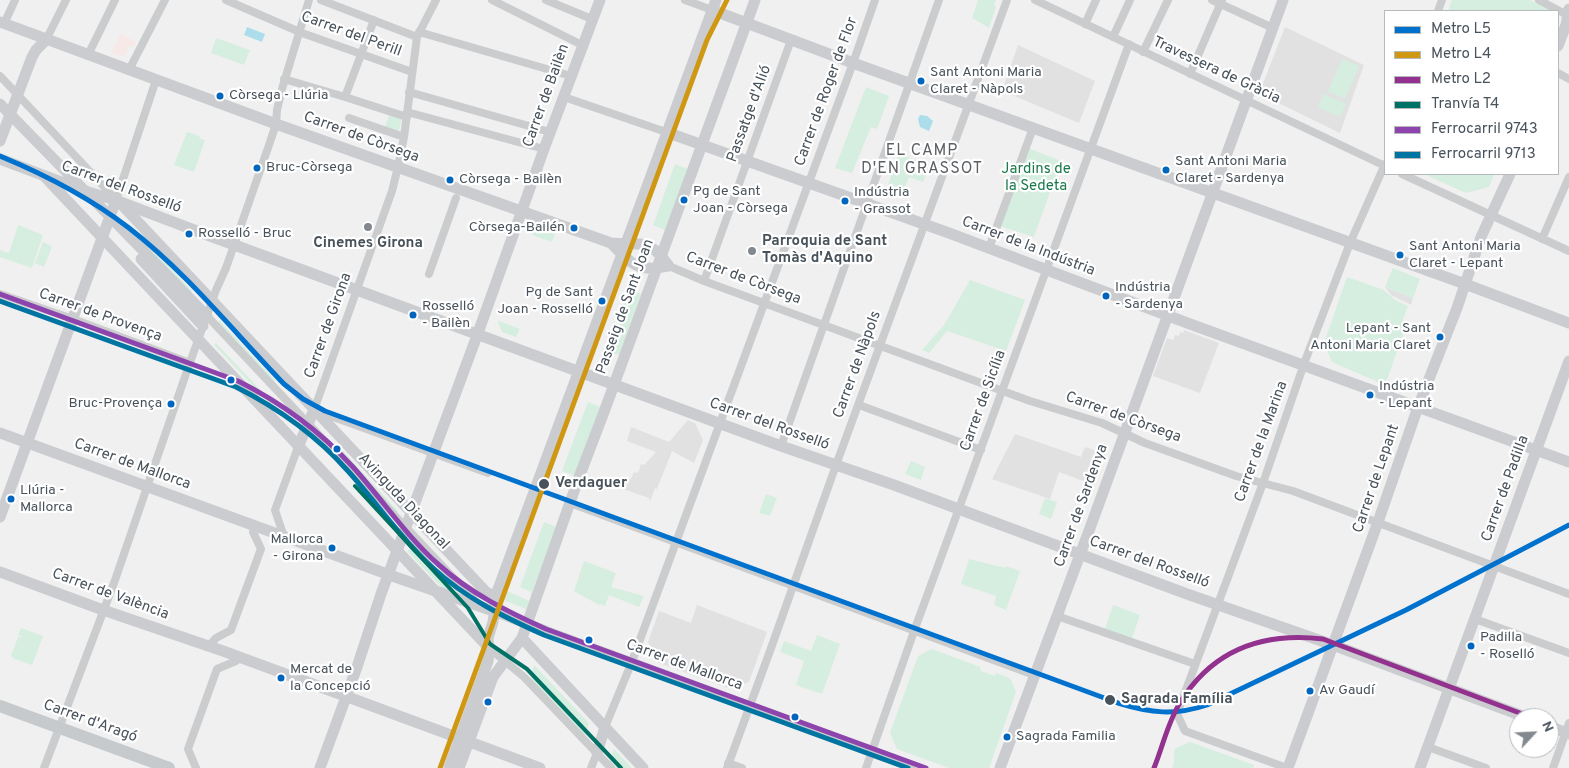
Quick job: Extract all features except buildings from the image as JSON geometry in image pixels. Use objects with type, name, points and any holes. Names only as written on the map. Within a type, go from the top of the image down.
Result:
[{"type":"main road","name":"Carrer de Bailèn","points":[[320,768],[388,574],[600,0]]},
{"type":"main road","name":"Passeig de Sant Joan","points":[[507,659],[522,638],[755,0]]},
{"type":"main road","name":"Carrer de Sardenya","points":[[1000,768],[1283,0]]},
{"type":"main road","points":[[714,5],[747,24],[1569,323]]},
{"type":"main road","name":"Passeig de Sant Joan","points":[[489,648],[488,638],[497,592],[714,5]]},
{"type":"main road","points":[[1559,43],[1569,13]]},
{"type":"main road","name":"Carrer de Còrsega","points":[[2,23],[624,249],[646,244],[661,256]]},
{"type":"main road","points":[[1,135],[32,57],[46,40]]},
{"type":"main road","name":"Avinguda Diagonal","points":[[0,104],[85,191],[109,220],[205,321]]},
{"type":"main road","name":"Carrer de la Indústria","points":[[666,132],[925,224],[1569,462]]},
{"type":"main road","name":"Carrer del Rosselló","points":[[0,159],[85,191],[113,197],[235,245],[781,446],[959,509],[1509,711]]},
{"type":"main road","name":"Carrer de Lepant","points":[[1287,768],[1490,215],[1504,190],[1510,175]]},
{"type":"main road","points":[[44,176],[489,648],[485,669],[464,740],[459,768]]},
{"type":"main road","points":[[0,517],[109,220],[113,197]]},
{"type":"main road","points":[[113,197],[127,209],[213,300],[487,593],[494,595],[497,592]]},
{"type":"main road","points":[[624,249],[636,267],[644,269],[668,266],[661,256]]},
{"type":"main road","name":"Carrer de Padilla","points":[[1420,768],[1569,361]]},
{"type":"main road","points":[[298,447],[314,410]]},
{"type":"main road","name":"Carrer de Mallorca","points":[[0,433],[148,487],[254,529],[284,536],[481,608]]},
{"type":"main road","name":"Carrer de València","points":[[0,572],[103,610],[212,642],[237,659],[346,696],[540,768]]},
{"type":"main road","points":[[481,608],[494,615]]},
{"type":"main road","name":"Carrer de Mallorca","points":[[494,615],[526,624],[916,768]]},
{"type":"main road","points":[[522,638],[643,768]]},
{"type":"main road","points":[[449,768],[493,678],[507,659]]},
{"type":"main road","name":"Carrer d'Aragó","points":[[0,706],[165,767]]},
{"type":"main road","points":[[597,753],[605,727]]},
{"type":"street","points":[[2,23],[15,0]]},
{"type":"street","points":[[46,40],[66,0]]},
{"type":"street","points":[[88,55],[115,0]]},
{"type":"street","points":[[129,70],[165,0]]},
{"type":"street","name":"Carrer del Perill","points":[[226,0],[299,31],[412,72]]},
{"type":"street","points":[[44,768],[114,584],[198,340],[235,245],[276,124],[284,79],[309,0]]},
{"type":"street","points":[[322,0],[418,34],[571,76]]},
{"type":"street","name":"Carrer de Girona","points":[[314,410],[392,192],[404,137],[418,34],[436,0]]},
{"type":"street","points":[[492,0],[582,45]]},
{"type":"street","points":[[546,0],[593,18]]},
{"type":"street","points":[[685,0],[714,5]]},
{"type":"street","name":"Carrer de Roger de Flor","points":[[605,727],[631,664],[875,0]]},
{"type":"street","points":[[781,446],[939,0]]},
{"type":"street","name":"Carrer de Nàpols","points":[[727,766],[1007,0]]},
{"type":"street","name":"Travessera de Gràcia","points":[[1036,0],[1384,165]]},
{"type":"street","points":[[1085,24],[1096,0]]},
{"type":"street","points":[[1113,37],[1130,0]]},
{"type":"street","points":[[1143,52],[1168,0]]},
{"type":"street","points":[[1212,0],[1222,2],[1273,28]]},
{"type":"street","points":[[1539,0],[1569,13]]},
{"type":"street","points":[[1190,74],[1222,2]]},
{"type":"street","points":[[345,96],[374,20]]},
{"type":"street","name":"Passatge d'Alió","points":[[704,282],[791,40]]},
{"type":"street","name":"Carrer de Sicília","points":[[866,768],[914,631],[1129,44]]},
{"type":"street","points":[[0,76],[113,197],[156,80]]},
{"type":"street","points":[[284,79],[407,114],[544,149]]},
{"type":"street","points":[[409,92],[550,132]]},
{"type":"street","points":[[564,97],[666,132]]},
{"type":"street","points":[[349,118],[404,137]]},
{"type":"street","points":[[989,248],[1032,128]]},
{"type":"street","name":"Carrer de la Marina","points":[[1287,768],[1185,731],[1177,714],[1350,243],[1384,167]]},
{"type":"street","points":[[1404,175],[1569,251]]},
{"type":"street","points":[[1542,239],[1569,177]]},
{"type":"street","points":[[429,274],[456,198]]},
{"type":"street","name":"Carrer de Còrsega","points":[[668,266],[704,282],[880,346],[1002,390],[1102,423],[1145,443],[1227,472],[1293,491],[1569,594]]},
{"type":"street","name":"Carrer de Provença","points":[[0,294],[190,363]]},
{"type":"street","name":"Avinguda Diagonal","points":[[205,321],[309,424],[481,608]]},
{"type":"street","points":[[858,405],[981,450]]},
{"type":"street","points":[[314,410],[488,473]]},
{"type":"street","points":[[284,536],[275,510],[298,447]]},
{"type":"street","points":[[570,503],[1034,675]]},
{"type":"street","points":[[212,642],[231,630],[261,549],[254,529]]},
{"type":"street","points":[[1057,616],[1195,664]]},
{"type":"street","points":[[1475,618],[1569,653]]},
{"type":"street","points":[[489,648],[507,659],[611,768]]},
{"type":"street","points":[[196,768],[188,749],[217,669],[237,659]]},
{"type":"street","points":[[1553,768],[1568,730]]},
{"type":"street","points":[[1428,746],[1486,768]]},
{"type":"street","points":[[591,768],[597,753]]},
{"type":"street","points":[[727,766],[742,768]]},
{"type":"shaded area","points":[[1285,27],[1364,65],[1340,133],[1270,99],[1262,86]]},
{"type":"shaded area","points":[[120,33],[136,42],[134,47],[129,46],[125,57],[110,52],[117,42]]},
{"type":"shaded area","points":[[1018,45],[1095,81],[1079,123],[1002,91]]},
{"type":"shaded area","points":[[1385,287],[1413,298],[1411,305],[1391,295]]},
{"type":"shaded area","points":[[1184,330],[1219,343],[1200,393],[1153,376],[1167,338],[1173,340],[1175,335],[1179,336],[1180,332],[1183,333]]},
{"type":"shaded area","points":[[688,420],[695,423],[703,440],[694,463],[672,451],[650,502],[649,498],[623,489],[628,478],[631,479],[634,472],[637,473],[639,471],[641,464],[644,465],[656,452],[627,441],[631,427],[669,442]]},
{"type":"shaded area","points":[[1015,434],[1081,457],[1085,447],[1105,454],[1094,485],[1059,472],[1050,499],[992,479]]},
{"type":"shaded area","points":[[697,605],[767,632],[749,682],[731,689],[659,663],[648,642],[659,611],[691,623]]},
{"type":"green space","points":[[978,0],[996,0],[994,4],[996,7],[989,28],[972,18]]},
{"type":"green space","points":[[1452,0],[1530,0],[1552,10],[1448,10]]},
{"type":"green space","points":[[216,38],[250,50],[244,65],[211,53]]},
{"type":"green space","points":[[707,39],[710,40],[683,111],[680,110]]},
{"type":"green space","points":[[1342,59],[1359,66],[1345,99],[1328,91]]},
{"type":"green space","points":[[866,87],[889,96],[877,129],[871,127],[852,173],[835,168]]},
{"type":"green space","points":[[1324,94],[1346,104],[1340,117],[1318,107]]},
{"type":"green space","points":[[390,113],[402,117],[398,134],[384,129]]},
{"type":"green space","points":[[187,132],[200,136],[199,138],[205,140],[194,172],[174,165]]},
{"type":"green space","name":"Jardins de la Sedeta","points":[[1028,148],[1061,161],[1034,237],[1000,226]]},
{"type":"green space","points":[[898,154],[930,165],[923,182],[909,177],[903,191],[888,185]]},
{"type":"green space","points":[[675,164],[688,169],[665,230],[653,225]]},
{"type":"green space","points":[[1426,175],[1494,175],[1489,187],[1466,193]]},
{"type":"green space","points":[[18,225],[43,235],[32,268],[0,257],[0,250],[9,253]]},
{"type":"green space","points":[[134,229],[192,291],[190,293],[132,231]]},
{"type":"green space","points":[[540,229],[555,234],[552,242],[532,235],[532,233]]},
{"type":"green space","points":[[43,242],[52,246],[44,267],[35,263]]},
{"type":"green space","points":[[1393,268],[1420,279],[1413,298],[1385,287]]},
{"type":"green space","points":[[1347,277],[1384,290],[1395,300],[1408,306],[1402,322],[1407,324],[1385,385],[1332,362],[1324,343]]},
{"type":"green space","points":[[970,280],[1025,300],[1006,351],[947,331],[929,353],[922,350],[944,325]]},
{"type":"green space","points":[[616,286],[619,287],[605,320],[597,347],[594,346]]},
{"type":"green space","points":[[629,290],[641,294],[619,355],[606,351]]},
{"type":"green space","points":[[219,320],[275,380],[273,382],[219,324]]},
{"type":"green space","points":[[499,321],[520,329],[516,337],[502,332]]},
{"type":"green space","points":[[216,343],[272,402],[270,404],[214,345]]},
{"type":"green space","points":[[574,399],[577,400],[552,468],[550,467]]},
{"type":"green space","points":[[588,402],[600,407],[575,476],[562,471]]},
{"type":"green space","points":[[343,451],[398,511],[396,513],[341,454]]},
{"type":"green space","points":[[911,461],[925,467],[921,480],[905,474]]},
{"type":"green space","points":[[766,494],[777,498],[770,516],[759,513]]},
{"type":"green space","points":[[1045,498],[1057,502],[1051,519],[1039,514]]},
{"type":"green space","points":[[531,517],[534,518],[509,587],[505,586]]},
{"type":"green space","points":[[544,522],[556,527],[531,596],[531,592],[520,587]]},
{"type":"green space","points":[[414,542],[420,548],[414,554],[433,573],[439,568],[465,596],[442,588],[408,552],[409,548],[411,550]]},
{"type":"green space","points":[[969,559],[1005,568],[1006,566],[1020,571],[1006,610],[994,605],[996,596],[961,584]]},
{"type":"green space","points":[[584,561],[616,573],[611,587],[644,596],[639,607],[609,595],[605,606],[599,605],[574,591]]},
{"type":"green space","points":[[504,590],[530,601],[526,609],[501,599]]},
{"type":"green space","points":[[1113,605],[1140,615],[1132,638],[1105,629]]},
{"type":"green space","points":[[21,628],[43,636],[32,665],[11,656],[18,637],[23,637],[18,635]]},
{"type":"green space","points":[[817,635],[840,644],[822,694],[796,685],[804,661],[780,652],[784,641],[811,651]]},
{"type":"green space","points":[[932,649],[980,667],[981,671],[995,676],[996,673],[1010,678],[1016,692],[989,768],[949,768],[897,749],[890,733],[918,656]]},
{"type":"green space","points":[[534,665],[589,723],[585,736],[530,679]]},
{"type":"green space","points":[[1190,742],[1254,765],[1253,768],[1172,768],[1174,749]]},
{"type":"green space","points":[[614,749],[632,768],[615,768],[609,762]]},
{"type":"water","points":[[247,27],[265,34],[262,42],[244,35]]},
{"type":"water","points":[[920,115],[927,116],[933,121],[929,131],[920,127],[918,119]]},
{"type":"tram line","points":[[316,440],[436,568]]},
{"type":"tram line","name":"T4","points":[[355,486],[468,608],[490,644],[527,669],[621,768]]},
{"type":"metro line","name":"L4","points":[[440,768],[707,40],[727,0]]},
{"type":"metro line","name":"L5","points":[[0,156],[67,188],[98,206],[129,228],[190,283],[284,384],[303,399],[325,411],[1118,703],[1141,709],[1173,712],[1207,705],[1406,610],[1569,525]]},
{"type":"metro line","name":"L2","points":[[1154,768],[1173,717],[1181,701],[1194,683],[1209,668],[1242,648],[1281,638],[1323,639],[1509,709]]},
{"type":"rail line","name":"9743","points":[[0,294],[238,381],[285,408],[327,441],[353,467],[427,554],[463,584],[504,609],[546,629],[926,768]]},
{"type":"rail line","name":"9713","points":[[0,301],[236,387],[267,404],[296,423],[336,458],[410,545],[445,579],[472,598],[500,614],[544,635],[908,768]]},
{"type":"place","name":"Sant Antoni Maria Claret - Nàpols","points":[[921,81]]},
{"type":"place","name":"Còrsega - Llúria","points":[[220,96]]},
{"type":"place","name":"Bruc-Còrsega","points":[[257,168]]},
{"type":"place","name":"Sant Antoni Maria Claret - Sardenya","points":[[1166,170]]},
{"type":"place","name":"Còrsega - Bailèn","points":[[450,180]]},
{"type":"place","name":"Pg de Sant Joan - Còrsega","points":[[684,200]]},
{"type":"place","name":"Indústria - Grassot","points":[[845,201]]},
{"type":"place","name":"Cinemes Girona","points":[[368,227]]},
{"type":"place","name":"Còrsega-Bailén","points":[[574,228]]},
{"type":"place","name":"Rosselló - Bruc","points":[[189,234]]},
{"type":"place","name":"Parroquia de Sant Tomàs d'Aquino","points":[[752,251]]},
{"type":"place","name":"Sant Antoni Maria Claret - Lepant","points":[[1400,255]]},
{"type":"place","name":"Indústria - Sardenya","points":[[1106,296]]},
{"type":"place","name":"Pg de Sant Joan - Rosselló","points":[[602,301]]},
{"type":"place","name":"Rosselló - Bailèn","points":[[413,315]]},
{"type":"place","name":"Lepant - Sant Antoni Maria Claret","points":[[1440,337]]},
{"type":"place","name":"Indústria - Lepant","points":[[1370,395]]},
{"type":"place","name":"Bruc-Provença","points":[[171,404]]},
{"type":"place","name":"Verdaguer","points":[[544,484]]},
{"type":"place","name":"Llúria - Mallorca","points":[[11,499]]},
{"type":"place","name":"Mallorca - Girona","points":[[332,548]]},
{"type":"place","name":"Padilla - Roselló","points":[[1471,646]]},
{"type":"place","name":"Mercat de la Concepció","points":[[281,678]]},
{"type":"place","name":"Av Gaudí","points":[[1310,691]]},
{"type":"place","name":"Sagrada Família","points":[[1110,700]]},
{"type":"place","name":"Sagrada Familia","points":[[1007,737]]},
{"type":"district","name":"EL CAMP D'EN GRASSOT","points":[[922,161]]}]
